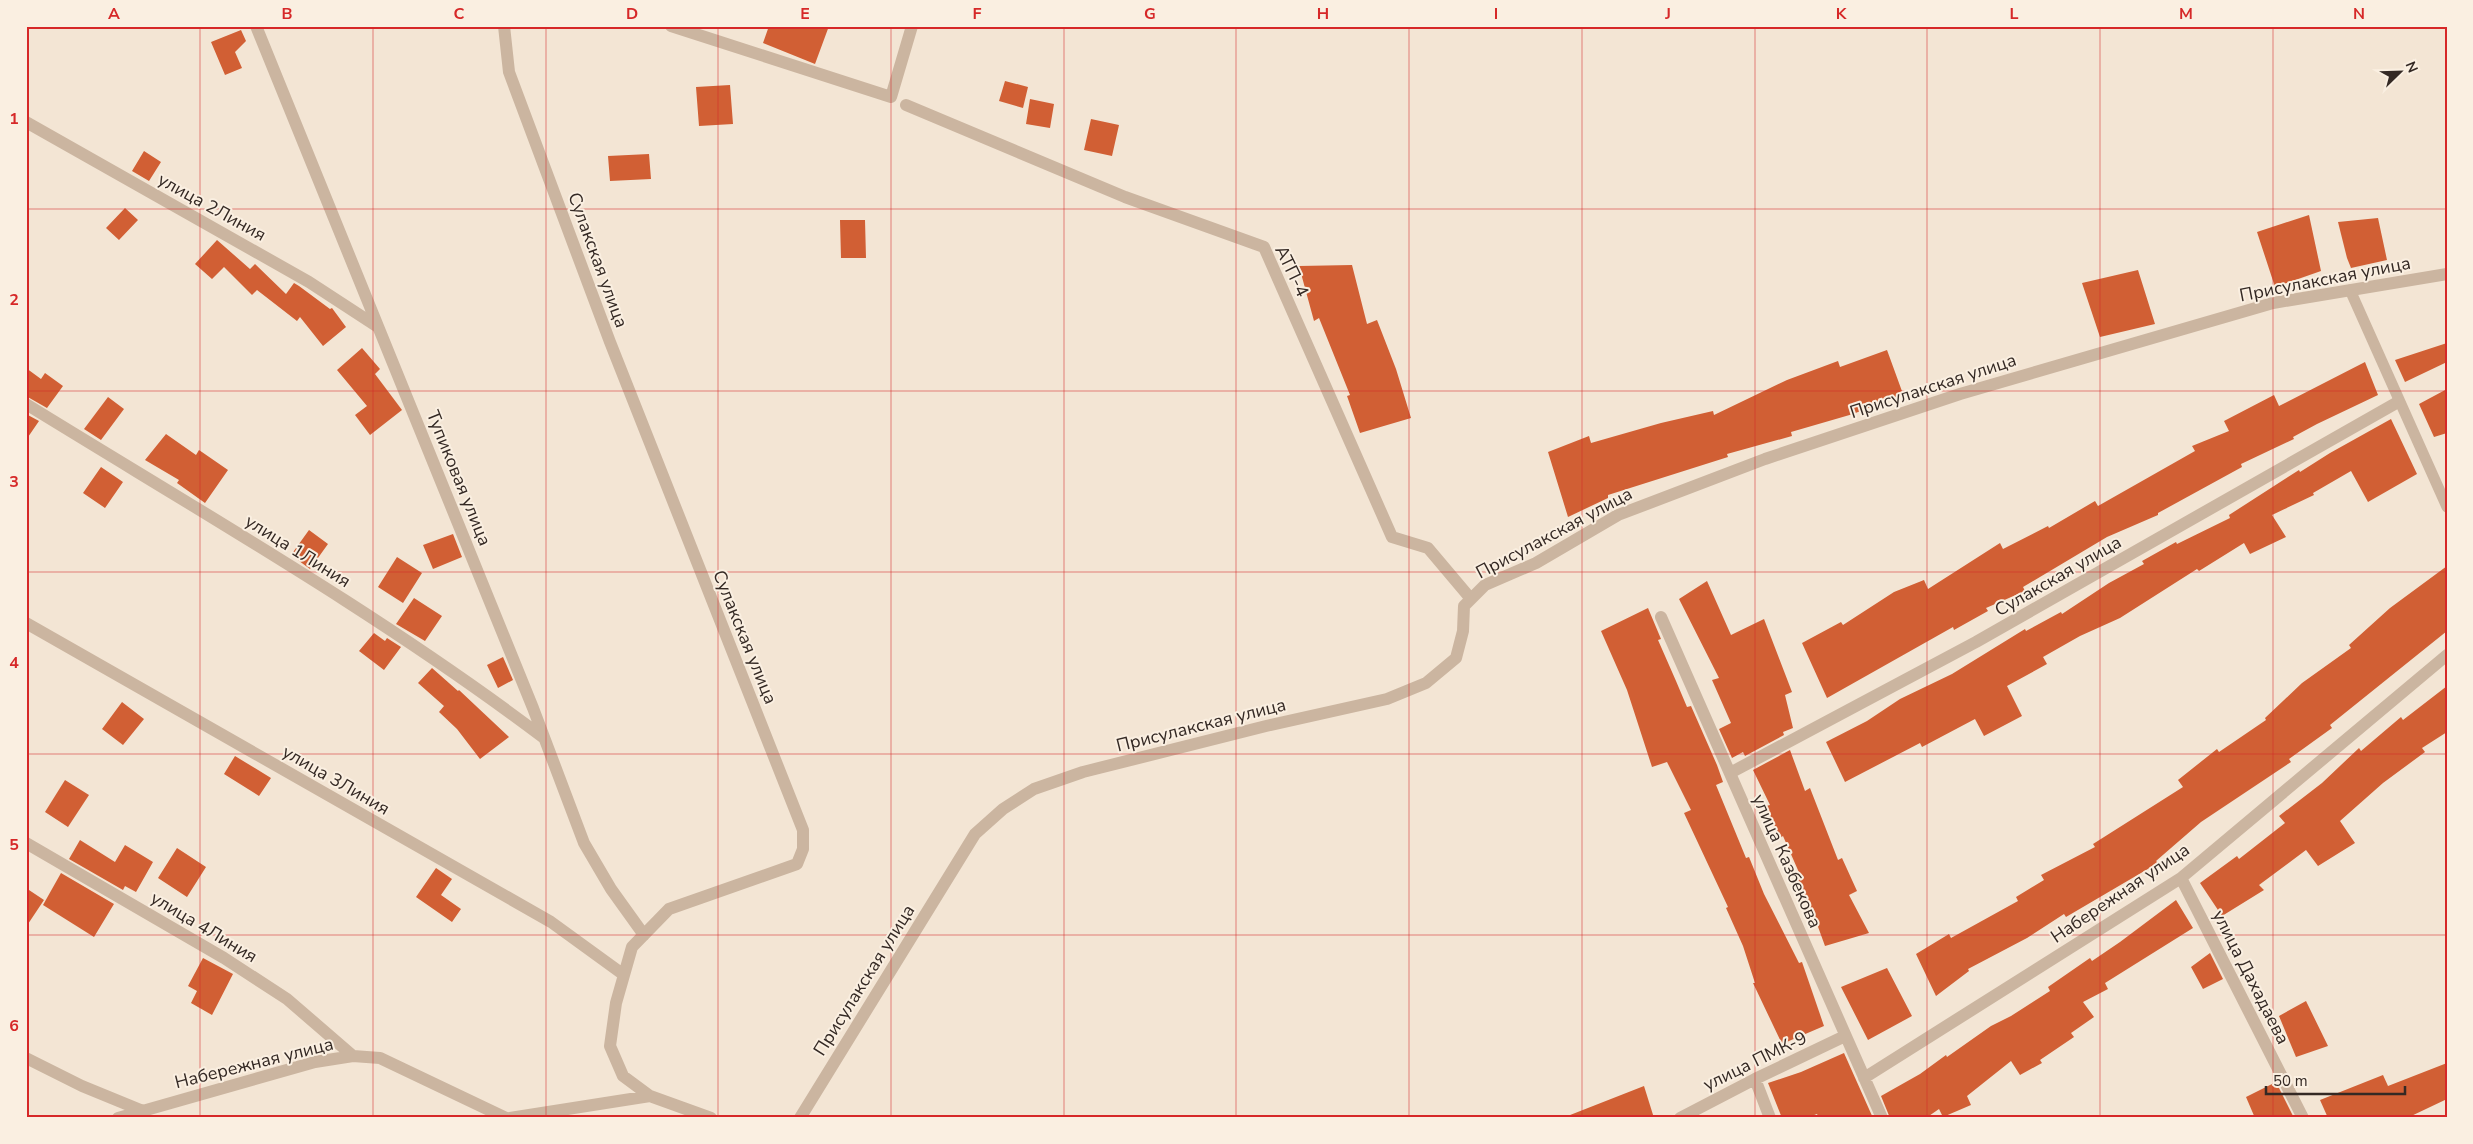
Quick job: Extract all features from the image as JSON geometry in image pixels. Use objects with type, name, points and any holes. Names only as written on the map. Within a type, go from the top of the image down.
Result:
[{"type":"street","name":"Тупиковая улица","points":[[256,26],[544,738],[584,843],[611,889],[644,935]]},
{"type":"street","name":"Сулакская улица","points":[[504,26],[509,72],[610,342],[802,830],[803,849],[797,864],[669,909],[632,947],[616,1003],[610,1046],[623,1076],[650,1096],[711,1118]]},
{"type":"street","points":[[671,26],[891,97],[912,26]]},
{"type":"street","name":"АТП-4","points":[[906,105],[1125,197],[1264,247],[1392,537],[1428,548],[1471,600]]},
{"type":"street","name":"улица 2Линия","points":[[26,122],[309,282],[378,327]]},
{"type":"street","name":"Присулакская улица","points":[[800,1118],[975,834],[1003,809],[1034,789],[1083,772],[1266,726],[1386,699],[1426,683],[1456,658],[1463,631],[1464,606],[1486,586],[1536,562],[1618,514],[1764,459],[1960,394],[2161,334],[2273,303],[2447,274]]},
{"type":"street","name":"Сулакская улица","points":[[1730,773],[1976,642],[2398,402]]},
{"type":"street","name":"улица 1Линия","points":[[26,404],[299,571],[475,686],[544,738]]},
{"type":"street","name":"улица Казбекова","points":[[1662,618],[1882,1118]]},
{"type":"street","name":"улица 3Линия","points":[[26,623],[551,922],[624,975]]},
{"type":"street","name":"Набережная улица","points":[[1864,1078],[2180,878],[2447,655]]},
{"type":"street","name":"улица 4Линия","points":[[26,843],[216,954],[287,999],[353,1056]]},
{"type":"street","name":"улица Дахадаева","points":[[2180,878],[2303,1118]]},
{"type":"street","name":"улица ПМК-9","points":[[1680,1118],[1755,1078],[1845,1036]]},
{"type":"street","name":"Набережная улица","points":[[118,1118],[315,1062],[353,1056],[380,1058],[508,1118],[650,1096]]},
{"type":"street","points":[[26,1058],[82,1086],[143,1111]]},
{"type":"street","points":[[1755,1078],[1770,1118]]},
{"type":"lane","points":[[2350,290],[2398,402],[2447,507]]},
{"type":"building","points":[[769,26],[829,26],[815,64],[763,43]]},
{"type":"building","points":[[241,30],[246,41],[235,52],[242,68],[225,75],[211,42]]},
{"type":"building","points":[[1005,81],[1028,87],[1023,108],[999,101]]},
{"type":"building","points":[[730,85],[733,124],[699,126],[696,87]]},
{"type":"building","points":[[1030,99],[1054,104],[1050,128],[1026,124]]},
{"type":"building","points":[[1091,119],[1119,125],[1112,156],[1084,150]]},
{"type":"building","points":[[144,151],[161,162],[149,181],[132,171]]},
{"type":"building","points":[[649,154],[651,179],[610,181],[608,156]]},
{"type":"building","points":[[125,208],[138,220],[119,240],[106,228]]},
{"type":"building","points":[[2309,215],[2321,271],[2275,287],[2257,232]]},
{"type":"building","points":[[2378,218],[2387,260],[2351,268],[2338,222]]},
{"type":"building","points":[[840,220],[865,220],[866,258],[841,258]]},
{"type":"building","points":[[217,240],[250,269],[255,264],[286,294],[294,283],[330,309],[332,308],[346,327],[323,346],[300,317],[297,321],[257,290],[252,295],[224,267],[212,279],[195,264]]},
{"type":"building","points":[[1352,265],[1367,324],[1377,320],[1396,369],[1411,418],[1360,433],[1347,396],[1350,395],[1319,318],[1314,321],[1299,266]]},
{"type":"building","points":[[2138,270],[2155,324],[2100,337],[2082,283]]},
{"type":"building","points":[[2447,343],[2447,362],[2405,382],[2395,360]]},
{"type":"building","points":[[362,348],[380,369],[375,374],[402,410],[370,435],[355,415],[367,406],[337,370]]},
{"type":"building","points":[[1887,350],[1903,394],[1853,414],[1791,432],[1792,436],[1727,454],[1728,457],[1608,495],[1608,498],[1568,517],[1548,452],[1589,436],[1591,443],[1661,423],[1713,411],[1714,415],[1787,380],[1838,361],[1840,367]]},
{"type":"building","points":[[2365,362],[2378,395],[2317,424],[2293,437],[2294,439],[2241,464],[2242,467],[2158,513],[2158,515],[2107,537],[2023,587],[2025,591],[1986,608],[1988,611],[1954,630],[1953,627],[1827,698],[1802,643],[1841,622],[1843,625],[1894,592],[1924,580],[1928,589],[2000,543],[2003,549],[2048,526],[2049,528],[2095,501],[2098,506],[2195,451],[2192,446],[2229,431],[2224,421],[2274,395],[2279,406]]},
{"type":"building","points":[[26,368],[41,379],[45,373],[63,386],[47,408],[26,396]]},
{"type":"building","points":[[2447,389],[2447,433],[2434,437],[2419,404]]},
{"type":"building","points":[[108,397],[124,409],[101,440],[84,429]]},
{"type":"building","points":[[26,414],[39,421],[26,440]]},
{"type":"building","points":[[2391,419],[2417,474],[2368,502],[2351,471],[2313,493],[2314,495],[2272,515],[2286,537],[2250,554],[2244,543],[2199,571],[2197,569],[2120,618],[2080,636],[2043,657],[2047,664],[2007,686],[2022,716],[1984,736],[1975,719],[1922,747],[1920,743],[1845,782],[1826,742],[1867,721],[1900,699],[1952,674],[2025,629],[2026,631],[2061,612],[2062,614],[2109,583],[2144,564],[2142,561],[2176,542],[2177,544],[2230,518],[2229,515],[2299,470],[2300,472]]},
{"type":"building","points":[[166,434],[196,455],[199,450],[228,470],[205,503],[177,483],[179,480],[145,460]]},
{"type":"building","points":[[101,467],[123,482],[105,508],[83,493]]},
{"type":"building","points":[[309,530],[328,544],[310,569],[291,555]]},
{"type":"building","points":[[453,534],[462,557],[433,569],[423,545]]},
{"type":"building","points":[[397,557],[422,573],[403,603],[378,587]]},
{"type":"building","points":[[2447,566],[2447,631],[2330,725],[2332,728],[2289,759],[2291,762],[2201,822],[2156,861],[2158,863],[2066,917],[2064,914],[2027,938],[1968,969],[1969,971],[1936,996],[1916,954],[1949,934],[1951,938],[2018,901],[2016,897],[2044,880],[2041,875],[2095,847],[2093,844],[2183,787],[2178,780],[2217,749],[2219,752],[2266,720],[2265,718],[2302,683],[2351,648],[2349,645],[2390,608]]},
{"type":"building","points":[[1707,581],[1731,635],[1764,619],[1792,692],[1785,695],[1793,728],[1783,732],[1784,735],[1745,756],[1743,752],[1732,758],[1719,729],[1731,723],[1712,680],[1719,678],[1679,599]]},
{"type":"building","points":[[414,598],[442,616],[425,641],[396,624]]},
{"type":"building","points":[[1648,608],[1661,639],[1658,640],[1687,707],[1691,706],[1717,765],[1723,782],[1716,785],[1746,858],[1749,857],[1764,894],[1799,963],[1802,962],[1824,1026],[1782,1044],[1753,983],[1755,983],[1743,946],[1726,908],[1728,907],[1684,813],[1691,810],[1667,762],[1652,767],[1627,690],[1601,631]]},
{"type":"building","points":[[374,633],[385,641],[387,638],[401,647],[384,670],[359,651]]},
{"type":"building","points":[[503,657],[513,680],[498,688],[487,665]]},
{"type":"building","points":[[432,668],[459,690],[509,737],[480,759],[457,729],[439,712],[444,706],[418,683]]},
{"type":"building","points":[[2447,686],[2447,732],[2422,748],[2425,752],[2383,783],[2340,821],[2355,843],[2318,866],[2306,850],[2259,885],[2264,890],[2222,916],[2200,883],[2237,856],[2239,859],[2285,823],[2279,816],[2322,783],[2359,748],[2361,751],[2401,717],[2403,720]]},
{"type":"building","points":[[122,702],[144,719],[123,745],[102,729]]},
{"type":"building","points":[[1790,750],[1805,791],[1810,788],[1838,860],[1842,858],[1857,891],[1849,895],[1869,933],[1825,946],[1813,913],[1810,914],[1797,879],[1801,877],[1783,836],[1780,838],[1766,806],[1770,805],[1753,770]]},
{"type":"building","points":[[235,756],[271,778],[259,796],[224,774]]},
{"type":"building","points":[[65,780],[89,795],[68,827],[45,812]]},
{"type":"building","points":[[80,840],[115,862],[125,845],[153,862],[136,892],[125,886],[123,890],[69,859]]},
{"type":"building","points":[[177,848],[206,867],[187,897],[158,878]]},
{"type":"building","points":[[436,868],[452,879],[441,895],[461,909],[452,922],[416,897]]},
{"type":"building","points":[[61,873],[114,904],[94,937],[43,905]]},
{"type":"building","points":[[26,888],[44,900],[26,927]]},
{"type":"building","points":[[2176,900],[2193,928],[2105,983],[2108,989],[2083,1002],[2094,1017],[2071,1033],[2074,1037],[2040,1060],[2042,1063],[2020,1075],[2011,1061],[1967,1096],[1971,1105],[1943,1117],[1939,1109],[1926,1118],[1890,1118],[1881,1096],[1920,1074],[1991,1026],[2011,1016],[2050,991],[2048,987],[2090,958],[2092,961],[2120,942]]},
{"type":"building","points":[[2210,953],[2223,979],[2203,989],[2191,967]]},
{"type":"building","points":[[203,958],[233,974],[212,1015],[191,1003],[197,991],[188,986]]},
{"type":"building","points":[[1887,968],[1912,1016],[1868,1040],[1841,987]]},
{"type":"building","points":[[2306,1001],[2328,1046],[2296,1057],[2279,1016]]},
{"type":"building","points":[[1844,1053],[1873,1118],[1819,1118],[1817,1114],[1806,1118],[1782,1118],[1768,1083],[1801,1072]]},
{"type":"building","points":[[2447,1063],[2447,1099],[2407,1118],[2328,1118],[2320,1100],[2383,1075],[2388,1086]]},
{"type":"building","points":[[2276,1082],[2294,1118],[2255,1118],[2246,1097]]},
{"type":"building","points":[[1644,1086],[1654,1118],[1565,1118],[1565,1117]]}]
